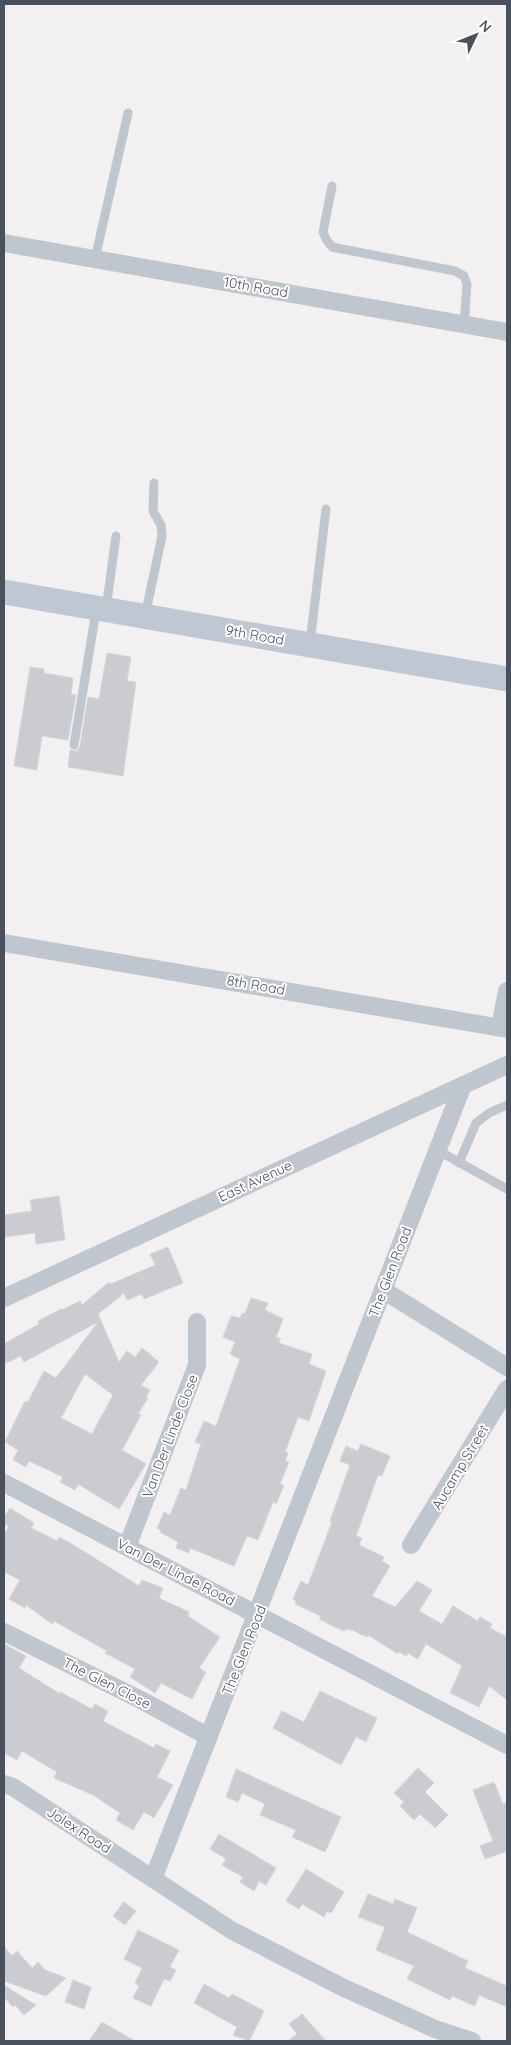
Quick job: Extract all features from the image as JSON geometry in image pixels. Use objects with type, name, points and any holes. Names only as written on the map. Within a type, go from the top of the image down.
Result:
[{"type":"main road","name":"9th Road","points":[[4,592],[507,679]]},
{"type":"street","name":"10th Road","points":[[4,243],[507,332]]},
{"type":"street","name":"8th Road","points":[[4,942],[504,1028]]},
{"type":"street","points":[[504,1028],[507,991]]},
{"type":"street","name":"East Avenue","points":[[4,1298],[507,1065]]},
{"type":"street","name":"The Glen Road","points":[[153,1879],[463,1085]]},
{"type":"street","points":[[383,1290],[507,1367]]},
{"type":"street","name":"Van Der Linde Close","points":[[127,1548],[197,1365],[197,1322]]},
{"type":"street","name":"Aucamp Street","points":[[411,1545],[507,1389]]},
{"type":"street","name":"Van Der Linde Road","points":[[4,1483],[507,1745]]},
{"type":"street","name":"The Glen Close","points":[[4,1632],[141,1700],[209,1737]]},
{"type":"street","name":"Jolex Road","points":[[4,1784],[21,1792],[153,1879]]},
{"type":"street","points":[[153,1879],[231,1930],[344,1988],[435,2029],[472,2041]]},
{"type":"lane","points":[[96,259],[128,113]]},
{"type":"lane","points":[[332,186],[324,232],[332,247],[455,271],[464,276],[467,284],[464,325]]},
{"type":"lane","points":[[145,616],[162,536],[161,525],[153,511],[154,483]]},
{"type":"lane","points":[[310,645],[326,509]]},
{"type":"lane","points":[[74,745],[116,536]]},
{"type":"lane","points":[[459,1163],[476,1123],[481,1117],[507,1105]]},
{"type":"lane","points":[[437,1150],[507,1190]]},
{"type":"building","points":[[107,653],[131,657],[127,681],[136,682],[123,776],[68,767],[70,750],[77,751],[80,746],[88,697],[99,699]]},
{"type":"building","points":[[30,667],[44,669],[44,673],[73,678],[71,694],[76,695],[68,740],[42,736],[37,770],[14,766]]},
{"type":"building","points":[[59,1196],[65,1240],[36,1244],[35,1233],[4,1237],[4,1215],[32,1211],[30,1200]]},
{"type":"building","points":[[168,1247],[183,1283],[144,1299],[142,1294],[127,1300],[124,1293],[98,1314],[119,1362],[127,1351],[135,1357],[142,1348],[159,1362],[141,1385],[150,1390],[146,1397],[148,1398],[138,1414],[141,1415],[122,1450],[146,1464],[119,1509],[78,1484],[75,1490],[60,1482],[63,1477],[29,1461],[26,1467],[13,1460],[18,1450],[5,1442],[25,1401],[28,1402],[44,1371],[56,1378],[98,1322],[24,1362],[21,1356],[4,1364],[4,1344],[39,1324],[38,1321],[61,1309],[80,1301],[82,1305],[109,1282],[111,1284],[155,1265],[150,1254]],"holes":[[[85,1374],[113,1395],[92,1434],[61,1418]]]},
{"type":"building","points":[[251,1298],[268,1303],[265,1310],[283,1319],[276,1337],[280,1338],[279,1343],[312,1354],[309,1364],[326,1371],[309,1421],[298,1417],[285,1452],[288,1453],[285,1461],[289,1462],[280,1484],[284,1486],[276,1504],[273,1502],[258,1540],[247,1536],[234,1566],[190,1548],[189,1553],[176,1548],[178,1542],[160,1532],[161,1530],[157,1528],[164,1512],[170,1515],[181,1488],[186,1490],[201,1444],[195,1442],[204,1421],[216,1426],[240,1359],[230,1354],[235,1342],[223,1337],[231,1316],[240,1318],[242,1313],[245,1314]]},
{"type":"building","points":[[361,1444],[390,1456],[382,1476],[378,1475],[356,1536],[362,1538],[359,1545],[384,1557],[382,1561],[390,1566],[372,1596],[395,1607],[417,1581],[432,1590],[419,1611],[442,1624],[453,1606],[478,1621],[480,1617],[492,1624],[490,1628],[507,1637],[507,1700],[489,1686],[479,1707],[450,1693],[462,1666],[426,1644],[418,1659],[408,1653],[406,1656],[399,1652],[398,1654],[368,1635],[367,1637],[352,1630],[346,1629],[345,1631],[337,1628],[319,1619],[321,1616],[295,1604],[296,1601],[293,1599],[301,1581],[308,1585],[332,1522],[330,1521],[350,1465],[340,1461],[346,1446],[358,1451]]},
{"type":"building","points":[[10,1508],[34,1523],[31,1528],[57,1541],[59,1537],[139,1586],[142,1580],[163,1588],[159,1598],[189,1612],[188,1616],[220,1637],[199,1668],[206,1672],[192,1699],[161,1683],[155,1693],[130,1677],[135,1669],[105,1653],[107,1651],[54,1621],[52,1624],[26,1605],[25,1608],[9,1599],[20,1580],[4,1572],[4,1534],[9,1526],[4,1523],[4,1517]]},
{"type":"building","points":[[4,1644],[26,1656],[19,1668],[60,1694],[60,1692],[92,1709],[95,1704],[108,1711],[103,1721],[154,1748],[156,1744],[170,1751],[157,1777],[173,1785],[154,1818],[144,1812],[133,1830],[116,1820],[120,1813],[93,1795],[54,1778],[57,1772],[22,1751],[17,1760],[4,1753]]},
{"type":"building","points":[[320,1691],[377,1718],[366,1742],[356,1737],[341,1765],[273,1728],[282,1711],[304,1722]]},
{"type":"building","points":[[418,1768],[434,1783],[425,1792],[448,1815],[435,1828],[420,1814],[414,1820],[400,1806],[404,1802],[394,1793]]},
{"type":"building","points":[[236,1769],[341,1817],[325,1852],[292,1837],[296,1830],[260,1815],[265,1804],[242,1793],[238,1802],[226,1797]]},
{"type":"building","points":[[494,1782],[503,1804],[507,1803],[507,1851],[485,1859],[480,1846],[493,1841],[473,1790]]},
{"type":"building","points":[[219,1834],[276,1868],[266,1885],[259,1881],[254,1891],[240,1882],[243,1877],[222,1865],[226,1859],[210,1849]]},
{"type":"building","points":[[306,1869],[344,1892],[331,1913],[327,1911],[324,1917],[302,1904],[299,1909],[286,1901]]},
{"type":"building","points":[[368,1894],[393,1904],[395,1899],[417,1908],[407,1932],[468,1961],[465,1968],[507,1986],[507,2007],[479,1995],[475,2006],[452,1996],[450,2000],[407,1979],[414,1966],[376,1950],[385,1927],[358,1917]]},
{"type":"building","points":[[124,1902],[136,1911],[125,1925],[113,1916]]},
{"type":"building","points":[[138,1930],[179,1950],[170,1967],[176,1970],[170,1981],[164,1979],[151,2006],[133,1998],[139,1986],[135,1983],[142,1968],[124,1959]]},
{"type":"building","points":[[4,1946],[12,1956],[17,1951],[32,1968],[38,1962],[45,1970],[66,1978],[46,1996],[4,1981]]},
{"type":"building","points":[[73,1980],[91,1987],[84,2009],[65,2002]]},
{"type":"building","points":[[204,1984],[229,1998],[232,1994],[264,2011],[249,2041],[233,2035],[237,2027],[194,2003]]},
{"type":"building","points":[[4,1985],[36,2005],[24,2015],[4,1997]]},
{"type":"building","points":[[302,2014],[326,2041],[288,2041],[297,2034],[289,2024]]},
{"type":"building","points":[[102,2022],[135,2041],[89,2041]]}]
